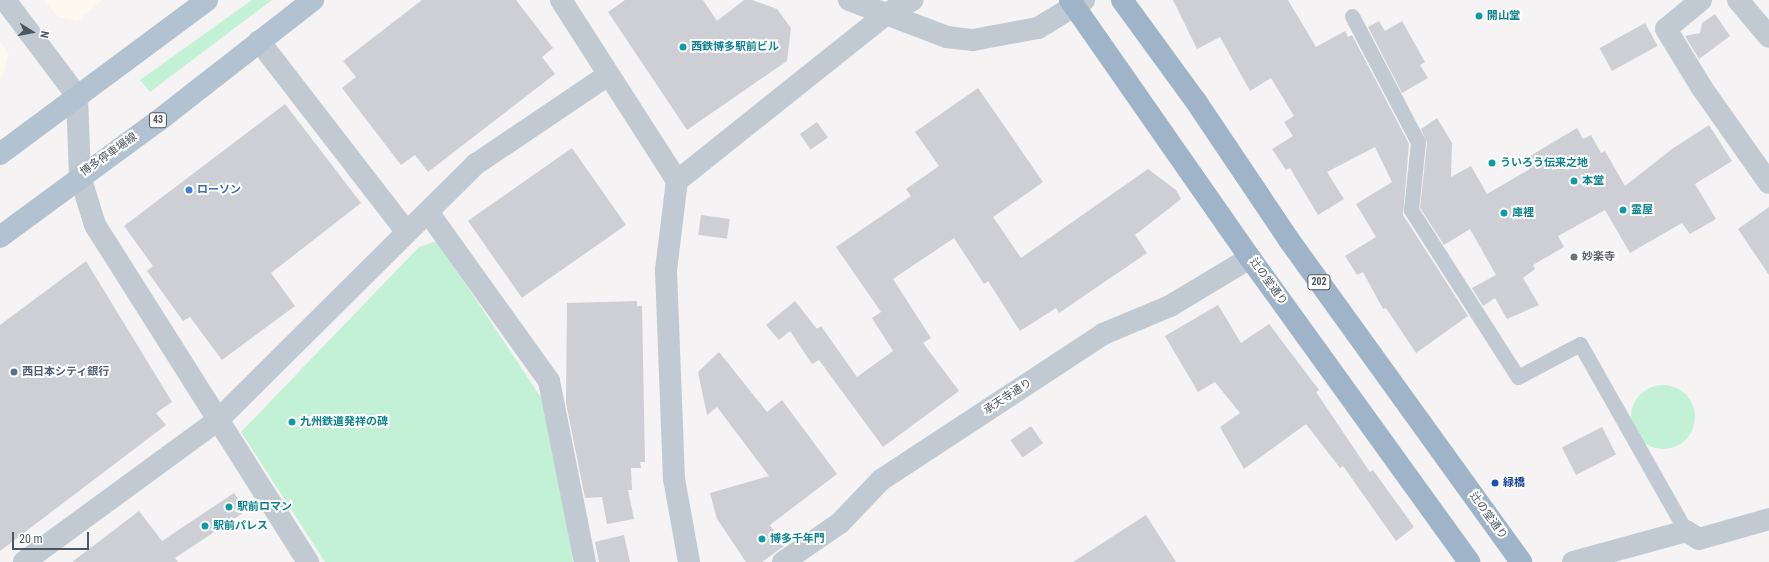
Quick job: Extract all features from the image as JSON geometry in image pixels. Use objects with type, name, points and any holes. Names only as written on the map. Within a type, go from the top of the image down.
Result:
[{"type":"highway","name":"辻の堂通り","points":[[1122,0],[1195,100],[1294,247],[1521,562]]},
{"type":"highway","name":"辻の堂通り","points":[[1076,2],[1250,258],[1469,562]]},
{"type":"main road","points":[[0,154],[207,0]]},
{"type":"main road","name":"博多停車場線","points":[[0,237],[80,176],[158,121],[313,0]]},
{"type":"street","points":[[5,0],[77,96],[80,176],[95,225],[217,421],[308,562]]},
{"type":"street","points":[[561,0],[677,181],[666,270],[674,479],[689,562]]},
{"type":"street","points":[[849,0],[947,38],[973,40],[1038,28],[1076,2]]},
{"type":"street","points":[[677,181],[886,14],[912,0]]},
{"type":"street","points":[[1701,0],[1666,29],[1702,88],[1769,183]]},
{"type":"street","points":[[1738,0],[1769,37]]},
{"type":"street","points":[[259,42],[406,231]]},
{"type":"street","points":[[24,562],[217,421],[406,231],[428,212],[476,164],[608,75]]},
{"type":"street","points":[[428,212],[549,381],[585,562]]},
{"type":"street","name":"承天寺通り","points":[[783,562],[840,524],[881,480],[1103,334],[1170,306],[1250,258]]},
{"type":"street","points":[[1573,562],[1686,531],[1700,539],[1769,519]]},
{"type":"lane","points":[[1352,16],[1418,142],[1411,210],[1518,377],[1580,344],[1686,531]]},
{"type":"shaded area","points":[[44,0],[103,0],[77,21],[57,16]]},
{"type":"shaded area","points":[[0,42],[9,53],[4,74],[0,77]]},
{"type":"green space","points":[[252,0],[272,0],[150,92],[140,80]]},
{"type":"green space","points":[[437,241],[542,399],[556,460],[573,562],[325,562],[241,432],[419,247]]},
{"type":"green space","points":[[1663,385],[1681,391],[1689,399],[1695,417],[1689,435],[1681,443],[1663,449],[1645,443],[1637,435],[1631,417],[1637,399],[1645,391]]},
{"type":"building","points":[[422,0],[516,0],[553,48],[542,57],[555,74],[428,172],[415,155],[401,165],[342,88],[356,77],[343,61]]},
{"type":"building","name":"西鉄博多駅前ビル","points":[[625,0],[703,0],[717,21],[744,0],[752,0],[777,9],[791,28],[787,61],[687,130],[608,12]]},
{"type":"building","points":[[1173,0],[1288,0],[1316,47],[1345,31],[1348,37],[1352,35],[1409,144],[1403,215],[1468,316],[1416,353],[1386,308],[1383,309],[1363,272],[1357,275],[1345,256],[1376,237],[1356,204],[1392,182],[1375,147],[1327,172],[1344,199],[1318,215],[1290,168],[1286,170],[1272,149],[1293,136],[1284,122],[1294,116],[1271,78],[1250,91],[1220,37],[1197,49]]},
{"type":"building","points":[[1715,14],[1730,36],[1699,59],[1685,36],[1700,33],[1702,23]]},
{"type":"building","points":[[1379,21],[1385,31],[1402,21],[1425,62],[1420,65],[1428,78],[1402,93],[1368,27]]},
{"type":"building","points":[[1645,23],[1658,46],[1612,71],[1600,48]]},
{"type":"building","points":[[978,88],[1043,182],[993,217],[1021,258],[1148,169],[1176,190],[1181,199],[1135,235],[1147,253],[1059,313],[1056,308],[1020,331],[988,281],[984,284],[954,238],[893,279],[931,338],[923,343],[959,391],[883,447],[819,360],[812,364],[790,331],[779,340],[766,325],[795,301],[817,329],[821,326],[857,377],[893,351],[872,318],[881,312],[836,247],[911,196],[906,189],[939,166],[915,132]]},
{"type":"building","points":[[285,104],[361,203],[271,273],[295,306],[222,360],[190,317],[183,321],[147,271],[153,266],[124,226]]},
{"type":"building","points":[[1437,118],[1452,143],[1451,177],[1471,166],[1487,194],[1530,169],[1525,159],[1577,128],[1583,139],[1591,135],[1601,153],[1605,151],[1625,186],[1672,149],[1709,125],[1732,161],[1695,184],[1716,219],[1690,234],[1682,223],[1630,253],[1605,210],[1558,236],[1564,247],[1533,265],[1535,269],[1523,278],[1539,305],[1507,319],[1495,298],[1483,306],[1472,288],[1496,275],[1470,229],[1444,245],[1420,208],[1427,143],[1421,129]]},
{"type":"building","points":[[817,122],[828,138],[811,150],[800,134]]},
{"type":"building","points":[[572,148],[626,225],[522,298],[468,221]]},
{"type":"building","points":[[1769,207],[1769,275],[1738,229]]},
{"type":"building","points":[[701,215],[730,219],[727,239],[698,235]]},
{"type":"building","points":[[86,261],[172,402],[156,413],[166,425],[0,551],[0,325]]},
{"type":"building","points":[[637,301],[637,306],[642,306],[645,462],[640,462],[641,468],[631,468],[632,490],[628,490],[634,519],[607,524],[602,497],[585,498],[566,403],[567,303]]},
{"type":"building","points":[[1218,305],[1241,343],[1269,324],[1319,390],[1316,392],[1370,472],[1373,470],[1414,527],[1396,541],[1343,466],[1340,468],[1306,424],[1244,469],[1220,427],[1240,413],[1215,382],[1198,392],[1165,336]]},
{"type":"building","points":[[719,352],[767,412],[782,400],[837,474],[770,525],[784,546],[762,562],[746,562],[717,519],[710,493],[769,476],[717,407],[707,415],[698,372]]},
{"type":"building","points":[[1031,426],[1043,443],[1023,458],[1011,440]]},
{"type":"building","points":[[1602,427],[1616,455],[1576,475],[1562,447]]},
{"type":"building","points":[[234,493],[246,511],[175,558],[178,562],[72,562],[139,511],[162,541]]},
{"type":"building","points":[[1146,515],[1176,562],[1073,562]]},
{"type":"building","points":[[624,535],[630,562],[599,562],[595,542]]},
{"type":"place","name":"開山堂","points":[[1479,16]]},
{"type":"place","name":"西鉄博多駅前ビル","points":[[683,47]]},
{"type":"place","name":"ういろう伝来之地","points":[[1492,163]]},
{"type":"place","name":"本堂","points":[[1574,181]]},
{"type":"place","name":"ローソン","points":[[189,190]]},
{"type":"place","name":"霊屋","points":[[1623,210]]},
{"type":"place","name":"庫裡","points":[[1504,213]]},
{"type":"place","name":"妙楽寺","points":[[1574,257]]},
{"type":"place","name":"西日本シティ銀行","points":[[14,372]]},
{"type":"place","name":"九州鉄道発祥の碑","points":[[292,422]]},
{"type":"place","name":"緑橋","points":[[1495,483]]},
{"type":"place","name":"駅前ロマン","points":[[229,507]]},
{"type":"place","name":"駅前パレス","points":[[205,526]]},
{"type":"place","name":"博多千年門","points":[[762,539]]}]
